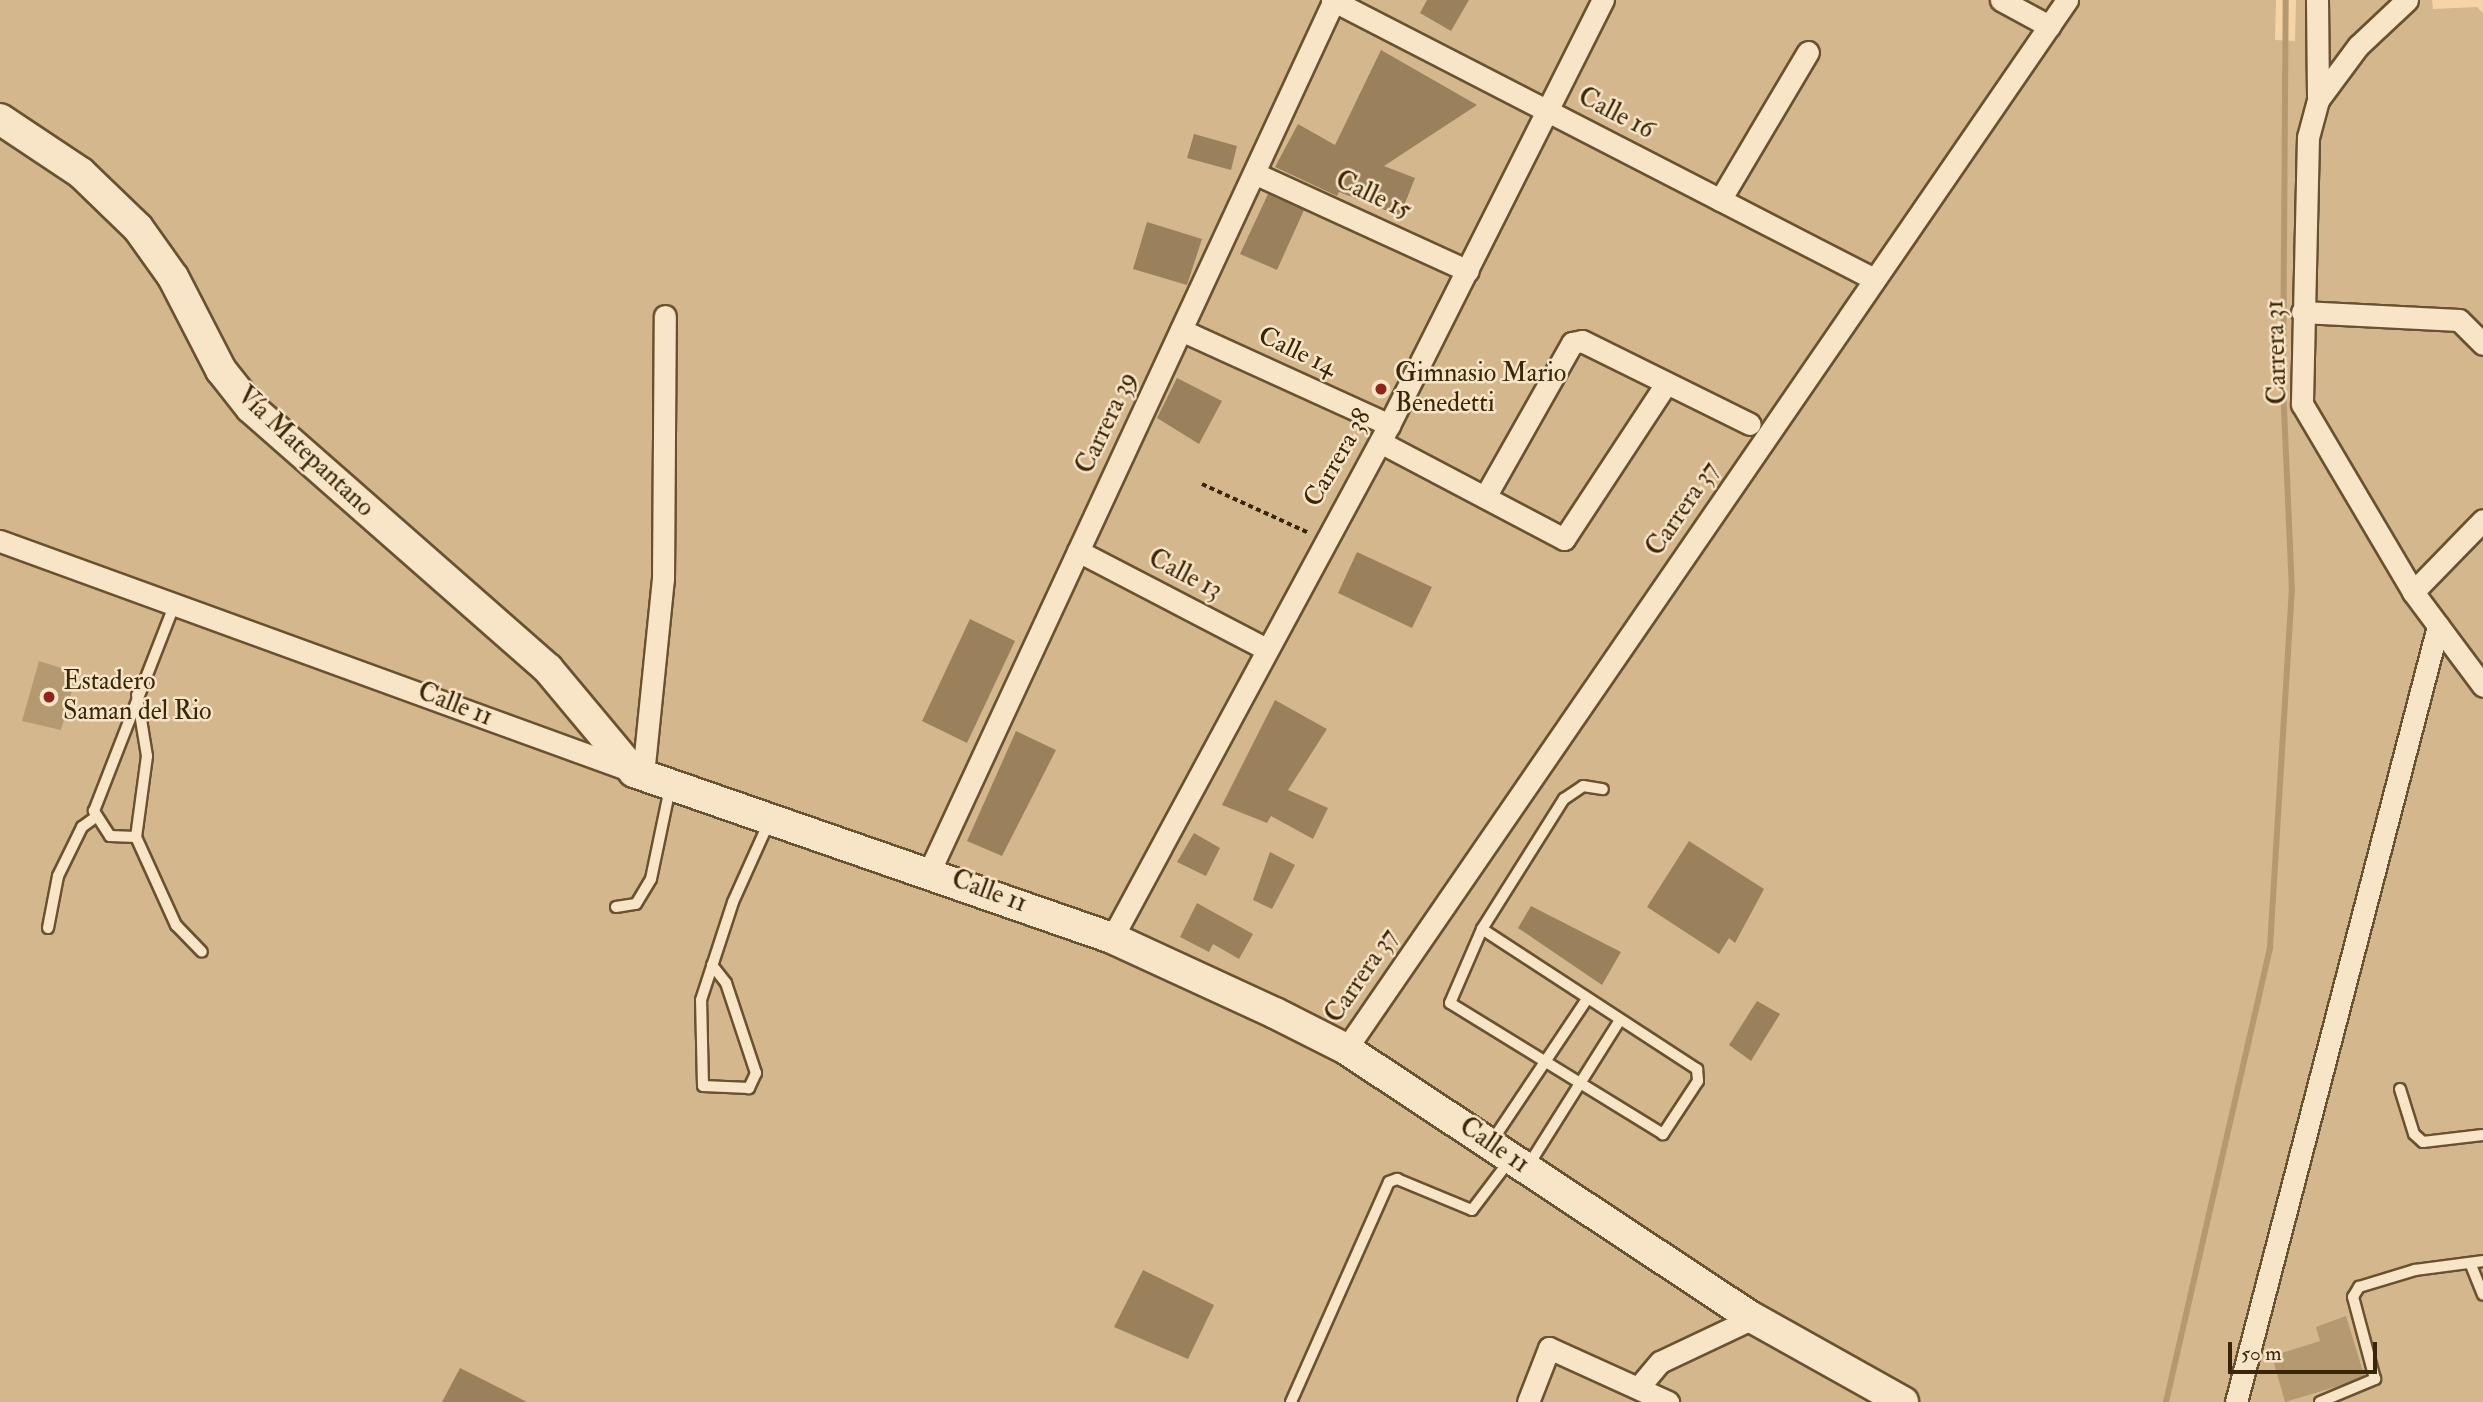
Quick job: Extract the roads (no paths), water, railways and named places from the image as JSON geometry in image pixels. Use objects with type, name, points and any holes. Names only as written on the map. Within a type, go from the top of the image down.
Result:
[{"type":"main road","name":"Vía Matepantano","points":[[0,119],[81,173],[138,228],[173,278],[220,370],[251,408],[548,669],[638,774]]},
{"type":"main road","name":"Calle 11","points":[[638,774],[769,821],[930,870],[1112,938],[1346,1049],[1753,1318],[1903,1402]]},
{"type":"street","name":"Calle 16","points":[[1334,0],[1874,279]]},
{"type":"street","name":"Carrera 39","points":[[930,870],[1334,0]]},
{"type":"street","name":"Carrera 38","points":[[1112,938],[1324,539],[1385,433],[1603,0]]},
{"type":"street","points":[[2000,0],[2049,26]]},
{"type":"street","name":"Carrera 37","points":[[1346,1049],[2067,0]]},
{"type":"street","points":[[2317,0],[2318,100]]},
{"type":"street","name":"Carrera 31","points":[[2407,0],[2358,46],[2318,100],[2308,137],[2302,404],[2413,592],[2483,686]]},
{"type":"street","points":[[1720,200],[1808,52]]},
{"type":"street","name":"Calle 15","points":[[1254,173],[1468,271]]},
{"type":"street","points":[[2302,313],[2459,320],[2483,344]]},
{"type":"street","points":[[638,774],[663,579],[665,316]]},
{"type":"street","name":"Calle 14","points":[[1181,330],[1385,433],[1485,497],[1564,539],[1665,385]]},
{"type":"street","points":[[1485,497],[1572,343],[1582,341],[1665,385],[1750,424]]},
{"type":"street","points":[[2413,592],[2483,520]]},
{"type":"street","name":"Calle 11","points":[[0,541],[176,600],[638,774]]},
{"type":"street","name":"Calle 13","points":[[1078,551],[1266,649]]},
{"type":"street","points":[[2236,1402],[2438,626]]},
{"type":"street","points":[[1638,1388],[1660,1362],[1753,1318]]},
{"type":"street","points":[[1528,1402],[1549,1348],[1668,1402]]},
{"type":"lane","points":[[48,928],[58,876],[82,827],[96,817],[137,695],[176,600]]},
{"type":"lane","points":[[137,695],[147,756],[136,837],[176,925],[202,953]]},
{"type":"lane","points":[[616,907],[636,904],[651,879],[671,785]]},
{"type":"lane","points":[[1482,929],[1697,1069],[1698,1081],[1659,1136],[1450,1003],[1482,929],[1564,799],[1583,786],[1603,789]]},
{"type":"lane","points":[[96,817],[110,836],[136,837]]},
{"type":"lane","points":[[712,965],[726,982],[756,1073],[749,1088],[703,1086],[701,1000],[712,965],[769,821]]},
{"type":"lane","points":[[1509,1157],[1544,1063],[1587,999]]},
{"type":"lane","points":[[1291,1402],[1389,1182],[1472,1210],[1509,1157],[1579,1084],[1620,1020]]},
{"type":"lane","points":[[2400,1089],[2414,1134],[2423,1142],[2483,1135]]},
{"type":"lane","points":[[2320,1402],[2375,1379],[2353,1297],[2359,1287],[2415,1270],[2471,1265],[2483,1261]]},
{"type":"lane","points":[[2471,1265],[2483,1295]]},
{"type":"waterway","points":[[2166,1402],[2270,947],[2292,592],[2283,387],[2286,0]]},
{"type":"place","name":"Gimnasio Mario Benedetti","points":[[1381,389]]},
{"type":"place","name":"Estadero Saman del Rio","points":[[49,697]]}]
